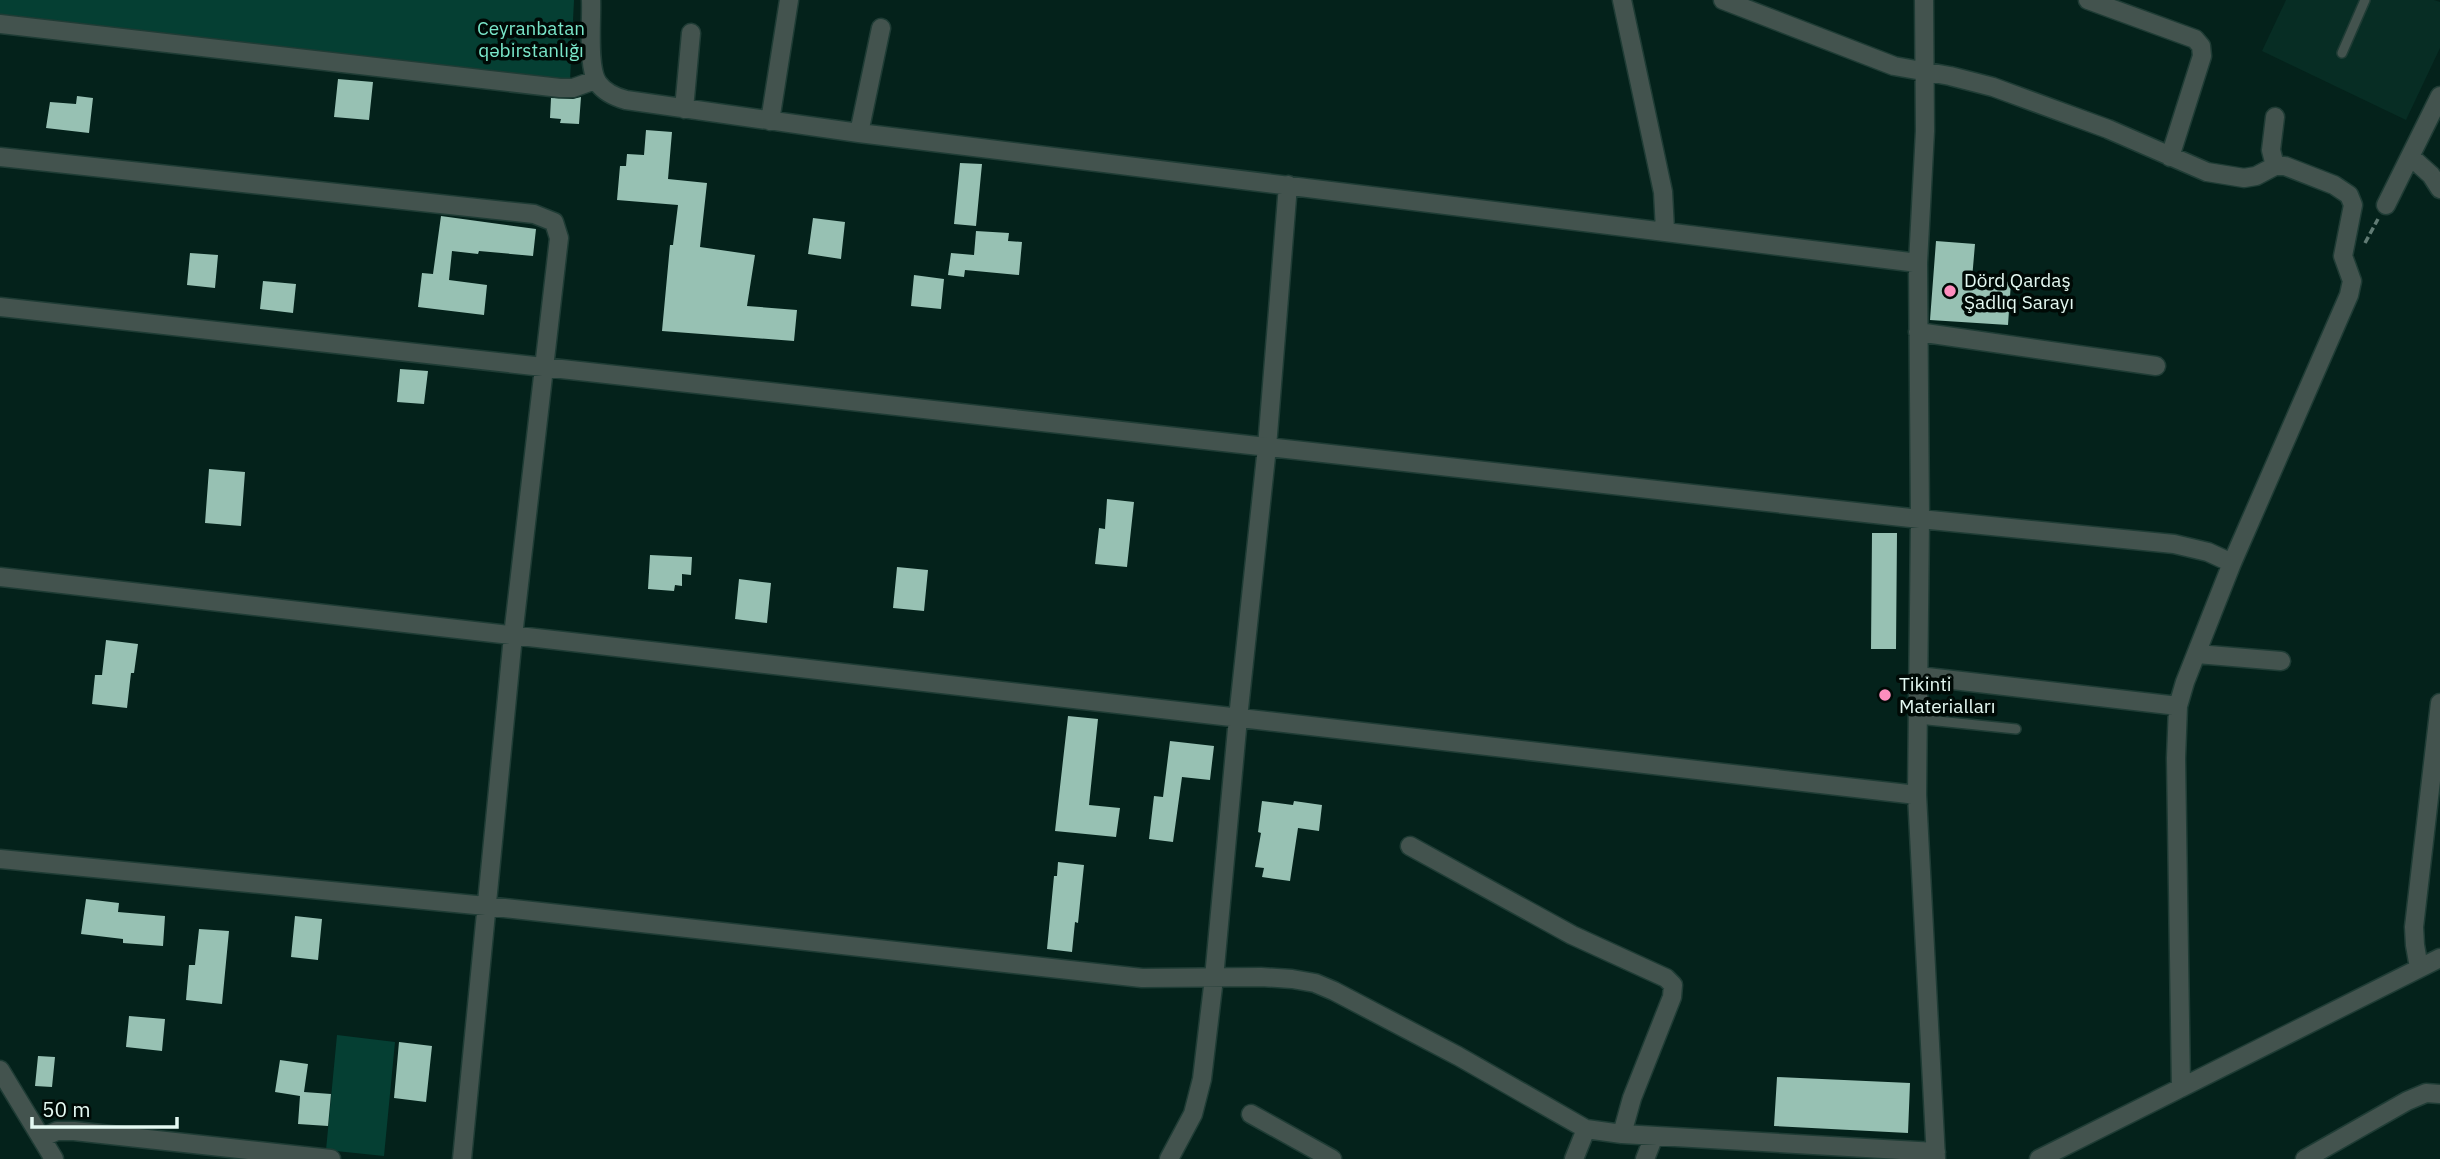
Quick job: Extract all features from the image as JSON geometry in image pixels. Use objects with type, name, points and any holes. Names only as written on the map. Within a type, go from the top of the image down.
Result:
[{"type":"street","points":[[591,0],[592,64],[595,80],[611,95],[626,100],[859,133],[1918,263]]},
{"type":"street","points":[[770,121],[789,0]]},
{"type":"street","points":[[1622,0],[1663,192],[1665,230]]},
{"type":"street","points":[[1723,0],[1894,66],[1993,87],[2108,129],[2207,172],[2244,178],[2256,176],[2276,166],[2300,169],[2349,195],[2353,205],[2343,256],[2344,265],[2352,281],[2349,295],[2232,562],[2178,706],[2176,758],[2181,1088]]},
{"type":"street","points":[[0,859],[486,905],[1142,978],[1261,976],[1315,983],[1458,1056],[1586,1129],[1622,1135],[1936,1156],[1917,795],[1920,519],[1918,263],[1926,72],[1924,0]]},
{"type":"street","points":[[2088,0],[2117,5],[2195,39],[2201,46],[2202,56],[2170,157]]},
{"type":"street","points":[[0,24],[560,88],[573,88],[595,80]]},
{"type":"street","points":[[859,133],[881,28]]},
{"type":"street","points":[[684,109],[691,33]]},
{"type":"street","points":[[2386,205],[2440,96]]},
{"type":"street","points":[[2275,117],[2271,150],[2276,166]]},
{"type":"street","points":[[0,157],[534,214],[554,222],[559,238],[513,636],[462,1159]]},
{"type":"street","points":[[2411,157],[2440,189]]},
{"type":"street","points":[[1169,1159],[1193,1114],[1202,1079],[1267,447],[1288,185]]},
{"type":"street","points":[[0,307],[1920,519],[2174,544],[2208,552],[2232,562]]},
{"type":"street","points":[[1918,332],[2156,366]]},
{"type":"street","points":[[0,577],[1917,795]]},
{"type":"street","points":[[2197,654],[2281,661]]},
{"type":"street","points":[[1918,677],[2178,706]]},
{"type":"street","points":[[2419,968],[2414,927],[2440,703]]},
{"type":"street","points":[[1410,846],[1572,935],[1666,978],[1673,985],[1672,997],[1632,1098],[1622,1135]]},
{"type":"street","points":[[2039,1159],[2440,958]]},
{"type":"street","points":[[0,1070],[54,1159]]},
{"type":"street","points":[[2305,1159],[2407,1101],[2426,1093],[2440,1094]]},
{"type":"street","points":[[1251,1114],[1332,1159]]},
{"type":"street","points":[[1574,1159],[1586,1129]]},
{"type":"street","points":[[41,1138],[57,1131],[74,1131],[331,1159]]},
{"type":"street","points":[[1645,1159],[1654,1136]]},
{"type":"lane","points":[[2342,53],[2365,0]]},
{"type":"lane","points":[[1917,719],[2016,729]]},
{"type":"path","points":[[2349,271],[2386,205]]},
{"type":"shaded area","points":[[2286,0],[2440,2],[2440,48],[2406,120],[2262,51]]},
{"type":"green space","name":"Ceyranbatan qəbirstanlığı","points":[[0,0],[574,0],[570,81],[0,17]]},
{"type":"green space","points":[[337,1035],[395,1042],[384,1156],[326,1150]]},
{"type":"building","points":[[338,79],[373,82],[369,120],[334,117]]},
{"type":"building","points":[[77,96],[93,98],[89,133],[46,128],[50,102],[76,104]]},
{"type":"building","points":[[581,97],[579,124],[560,123],[561,119],[550,118],[551,98]]},
{"type":"building","points":[[646,130],[672,132],[668,179],[707,183],[700,247],[755,255],[747,306],[797,310],[794,341],[662,331],[670,245],[673,245],[678,205],[617,200],[620,166],[626,166],[627,154],[644,155]]},
{"type":"building","points":[[960,163],[982,164],[976,226],[954,224]]},
{"type":"building","points":[[441,216],[536,229],[533,256],[452,251],[449,280],[487,285],[484,315],[418,307],[422,273],[433,274]]},
{"type":"building","points":[[813,218],[845,222],[841,259],[808,254]]},
{"type":"building","points":[[976,231],[1009,233],[1008,241],[1022,242],[1019,275],[965,270],[964,277],[948,275],[951,253],[974,255]]},
{"type":"building","points":[[1936,241],[1975,244],[1972,279],[2011,282],[2008,325],[1930,320]]},
{"type":"building","points":[[190,253],[218,255],[215,288],[187,285]]},
{"type":"building","points":[[914,275],[944,279],[941,309],[911,306]]},
{"type":"building","points":[[263,281],[296,284],[293,313],[260,309]]},
{"type":"building","points":[[400,369],[428,371],[424,404],[397,402]]},
{"type":"building","points":[[209,469],[245,472],[241,526],[205,523]]},
{"type":"building","points":[[1107,499],[1134,502],[1127,567],[1095,564],[1099,528],[1105,529]]},
{"type":"building","points":[[1872,533],[1897,533],[1896,649],[1871,649]]},
{"type":"building","points":[[650,555],[692,557],[691,575],[682,574],[682,586],[675,585],[674,591],[648,589]]},
{"type":"building","points":[[897,567],[928,570],[924,611],[893,608]]},
{"type":"building","points":[[739,579],[771,583],[767,623],[735,619]]},
{"type":"building","points":[[106,640],[138,644],[127,708],[92,704],[95,675],[102,675]]},
{"type":"building","points":[[1068,716],[1098,719],[1089,805],[1120,808],[1116,837],[1055,831]]},
{"type":"building","points":[[1170,741],[1214,746],[1210,780],[1182,777],[1173,842],[1149,839],[1154,796],[1163,797]]},
{"type":"building","points":[[1262,801],[1293,805],[1294,801],[1322,805],[1319,831],[1298,828],[1290,881],[1262,877],[1264,868],[1255,867],[1261,833],[1258,832]]},
{"type":"building","points":[[1058,862],[1084,865],[1072,952],[1047,949],[1054,876],[1057,876]]},
{"type":"building","points":[[86,899],[119,903],[118,912],[165,916],[163,946],[123,943],[123,939],[81,934]]},
{"type":"building","points":[[295,916],[322,919],[318,960],[291,957]]},
{"type":"building","points":[[199,929],[229,931],[222,1004],[186,1000],[189,965],[195,965]]},
{"type":"building","points":[[129,1016],[165,1019],[162,1051],[126,1047]]},
{"type":"building","points":[[399,1042],[432,1046],[426,1102],[394,1098]]},
{"type":"building","points":[[38,1056],[55,1057],[52,1087],[35,1086]]},
{"type":"building","points":[[280,1060],[308,1064],[304,1092],[331,1094],[328,1126],[298,1124],[300,1096],[275,1092]]},
{"type":"building","points":[[1777,1077],[1910,1083],[1908,1133],[1774,1126]]},
{"type":"place","name":"Dörd Qardaş Şadlıq Sarayı","points":[[1950,291]]},
{"type":"place","name":"Tikinti Materialları","points":[[1885,695]]}]
